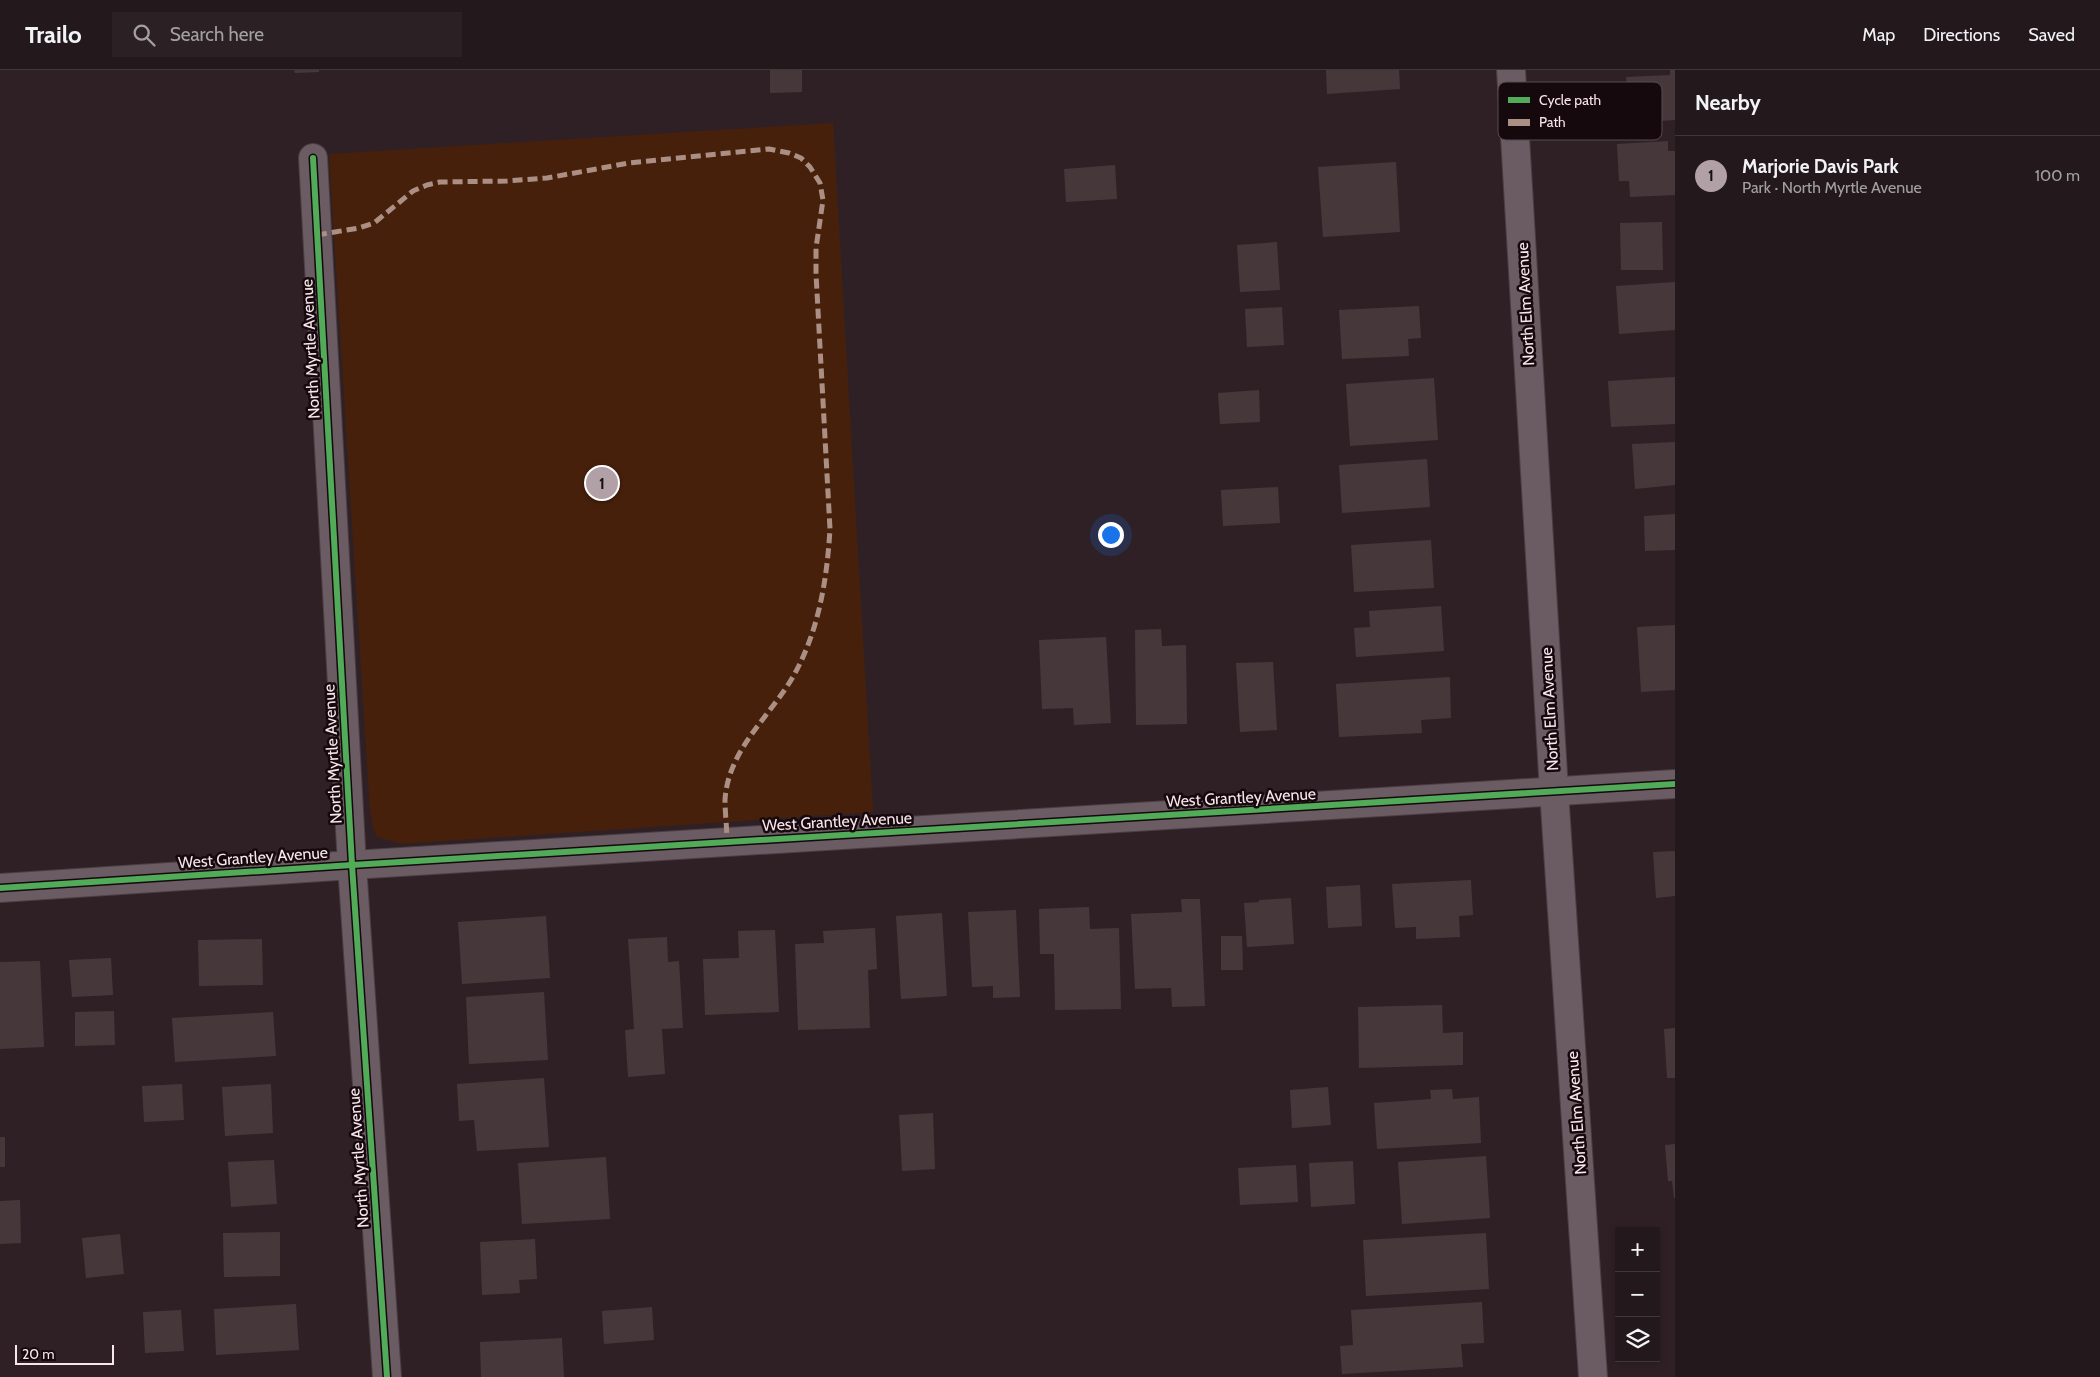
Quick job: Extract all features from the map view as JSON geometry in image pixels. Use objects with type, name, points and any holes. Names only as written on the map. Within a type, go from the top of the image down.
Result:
[{"type":"street","name":"North Elm Avenue","points":[[1515,140],[1554,791],[1593,1377]]},
{"type":"street","name":"North Myrtle Avenue","points":[[313,158],[352,864],[387,1377]]},
{"type":"street","name":"West Grantley Avenue","points":[[0,888],[352,864],[1675,784]]},
{"type":"shaded area","points":[[833,123],[873,812],[401,844],[377,837],[373,828],[370,811],[329,154]]},
{"type":"building","points":[[294,70],[319,70],[319,72],[295,73]]},
{"type":"building","points":[[770,70],[802,70],[802,92],[770,93]]},
{"type":"building","points":[[1326,70],[1399,70],[1400,89],[1327,94]]},
{"type":"building","points":[[1670,70],[1675,70],[1675,120],[1662,121],[1662,82],[1626,82],[1626,77],[1670,75]]},
{"type":"building","points":[[1668,141],[1668,151],[1675,151],[1675,195],[1630,197],[1629,181],[1619,181],[1617,144]]},
{"type":"building","points":[[1396,162],[1400,232],[1323,237],[1318,167]]},
{"type":"building","points":[[1115,165],[1117,199],[1066,202],[1064,169]]},
{"type":"building","points":[[1662,222],[1663,270],[1621,270],[1620,223]]},
{"type":"building","points":[[1277,242],[1280,290],[1240,292],[1237,245]]},
{"type":"building","points":[[1675,282],[1675,330],[1619,334],[1616,286]]},
{"type":"building","points":[[1419,306],[1421,338],[1408,339],[1409,356],[1342,359],[1339,310]]},
{"type":"building","points":[[1282,307],[1284,345],[1247,347],[1245,309]]},
{"type":"building","points":[[1675,377],[1675,424],[1611,427],[1608,381]]},
{"type":"building","points":[[1434,378],[1438,440],[1350,446],[1346,384]]},
{"type":"building","points":[[1259,390],[1260,422],[1220,424],[1218,393]]},
{"type":"building","points":[[1675,442],[1675,485],[1635,489],[1632,444]]},
{"type":"building","points":[[1427,459],[1430,507],[1342,513],[1339,465]]},
{"type":"building","points":[[1278,487],[1280,523],[1223,526],[1221,490]]},
{"type":"building","points":[[1675,514],[1675,550],[1645,551],[1644,516]]},
{"type":"building","points":[[1431,540],[1434,588],[1354,592],[1351,545]]},
{"type":"building","points":[[1441,606],[1444,651],[1356,657],[1354,628],[1370,627],[1369,611]]},
{"type":"building","points":[[1675,625],[1675,690],[1641,692],[1637,627]]},
{"type":"building","points":[[1161,629],[1162,646],[1186,645],[1187,724],[1136,725],[1135,630]]},
{"type":"building","points":[[1106,637],[1111,723],[1074,725],[1073,708],[1042,709],[1039,640]]},
{"type":"building","points":[[1273,662],[1277,730],[1240,732],[1236,663]]},
{"type":"building","points":[[1450,677],[1451,718],[1421,720],[1422,733],[1339,737],[1336,684]]},
{"type":"building","points":[[1675,851],[1675,896],[1656,898],[1653,852]]},
{"type":"building","points":[[1471,880],[1473,915],[1459,916],[1460,937],[1416,939],[1416,927],[1395,928],[1392,884]]},
{"type":"building","points":[[1360,885],[1362,926],[1328,928],[1326,887]]},
{"type":"building","points":[[1291,898],[1294,944],[1247,947],[1244,903]]},
{"type":"building","points":[[1181,899],[1200,899],[1205,1006],[1172,1007],[1171,988],[1135,989],[1131,914],[1182,912]]},
{"type":"building","points":[[1089,907],[1090,929],[1119,928],[1121,1009],[1055,1010],[1054,954],[1040,954],[1039,909]]},
{"type":"building","points":[[1016,910],[1020,997],[993,998],[993,986],[972,987],[968,912]]},
{"type":"building","points":[[942,913],[947,996],[901,999],[896,916]]},
{"type":"building","points":[[546,916],[550,978],[462,984],[458,922]]},
{"type":"building","points":[[875,928],[877,969],[868,970],[870,1028],[798,1030],[795,944],[824,943],[823,931]]},
{"type":"building","points":[[775,930],[779,1012],[705,1015],[703,959],[739,958],[738,931]]},
{"type":"building","points":[[1221,936],[1242,936],[1243,970],[1221,970]]},
{"type":"building","points":[[667,937],[668,962],[679,961],[683,1028],[662,1029],[665,1074],[628,1077],[625,1030],[634,1029],[628,939]]},
{"type":"building","points":[[262,939],[263,985],[199,986],[198,940]]},
{"type":"building","points":[[111,958],[113,995],[72,997],[69,960]]},
{"type":"building","points":[[40,961],[44,1047],[0,1049],[0,962]]},
{"type":"building","points":[[544,992],[548,1060],[469,1064],[466,997]]},
{"type":"building","points":[[1442,1005],[1443,1033],[1463,1032],[1463,1065],[1359,1068],[1358,1007]]},
{"type":"building","points":[[114,1011],[115,1045],[75,1046],[75,1012]]},
{"type":"building","points":[[273,1012],[276,1056],[175,1062],[172,1018]]},
{"type":"building","points":[[1675,1028],[1675,1078],[1667,1078],[1664,1029]]},
{"type":"building","points":[[544,1078],[549,1147],[477,1151],[474,1120],[459,1121],[457,1084]]},
{"type":"building","points":[[182,1084],[184,1120],[144,1122],[142,1086]]},
{"type":"building","points":[[271,1084],[273,1133],[225,1136],[222,1087]]},
{"type":"building","points":[[1328,1087],[1331,1125],[1292,1128],[1290,1090]]},
{"type":"building","points":[[1452,1089],[1453,1099],[1479,1097],[1481,1143],[1377,1149],[1374,1103],[1431,1099],[1430,1090]]},
{"type":"building","points":[[933,1113],[935,1169],[902,1171],[899,1115]]},
{"type":"building","points":[[0,1137],[5,1137],[5,1167],[0,1167]]},
{"type":"building","points":[[1675,1144],[1674,1198],[1672,1181],[1668,1181],[1665,1145]]},
{"type":"building","points":[[1486,1156],[1490,1218],[1402,1224],[1398,1162]]},
{"type":"building","points":[[606,1157],[610,1219],[522,1224],[518,1163]]},
{"type":"building","points":[[274,1160],[277,1204],[231,1207],[228,1162]]},
{"type":"building","points":[[1353,1161],[1355,1204],[1311,1207],[1309,1163]]},
{"type":"building","points":[[1296,1165],[1298,1202],[1240,1205],[1238,1168]]},
{"type":"building","points":[[20,1200],[21,1243],[0,1244],[0,1201]]},
{"type":"building","points":[[280,1232],[280,1276],[224,1277],[223,1233]]},
{"type":"building","points":[[1486,1233],[1489,1289],[1366,1296],[1363,1240]]},
{"type":"building","points":[[120,1234],[124,1274],[86,1278],[82,1238]]},
{"type":"building","points":[[535,1239],[537,1279],[519,1280],[520,1293],[482,1295],[480,1242]]},
{"type":"building","points":[[1482,1302],[1484,1343],[1461,1344],[1463,1367],[1342,1374],[1340,1346],[1353,1345],[1351,1310]]},
{"type":"building","points":[[296,1304],[299,1350],[216,1355],[214,1309]]},
{"type":"building","points":[[652,1307],[654,1340],[604,1344],[602,1311]]},
{"type":"building","points":[[181,1310],[184,1351],[145,1353],[143,1312]]},
{"type":"building","points":[[562,1338],[564,1377],[481,1377],[480,1342]]},
{"type":"marked path","points":[[317,235],[359,228],[374,223],[413,191],[440,182],[507,181],[547,178],[629,163],[769,149],[789,153],[801,158],[810,167],[820,183],[823,200],[816,248],[816,274],[830,529],[827,567],[816,622],[803,658],[785,690],[752,734],[734,765],[728,782],[725,800],[727,842]]},
{"type":"cycle path","points":[[313,158],[352,865],[387,1377]]},
{"type":"cycle path","points":[[0,888],[1675,784]]},
{"type":"place","name":"Marjorie Davis Park","points":[[602,483]]}]
